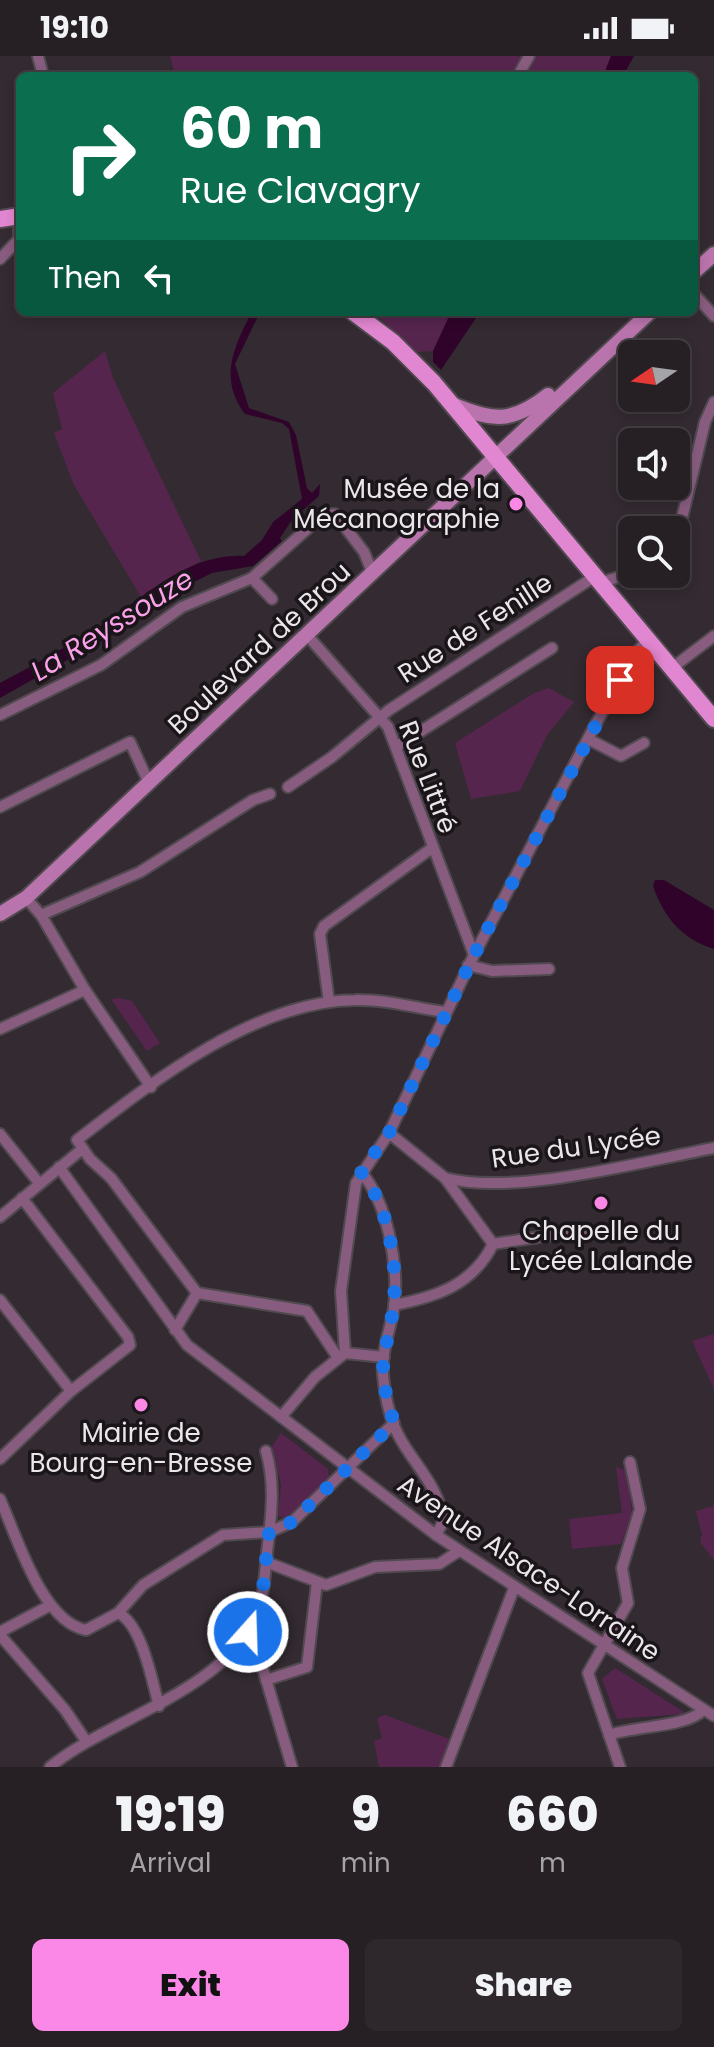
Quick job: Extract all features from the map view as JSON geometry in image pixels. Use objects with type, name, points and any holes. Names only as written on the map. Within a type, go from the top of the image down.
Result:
[{"type":"main road","points":[[698,268],[714,254]]},
{"type":"main road","points":[[358,316],[408,355],[434,383],[714,719]]},
{"type":"main road","name":"Boulevard de Brou","points":[[0,914],[26,898],[646,316]]},
{"type":"main road","points":[[452,404],[487,416],[518,416],[597,360]]},
{"type":"street","points":[[0,259],[16,242]]},
{"type":"street","points":[[698,298],[714,316]]},
{"type":"street","points":[[682,516],[705,422],[714,402]]},
{"type":"street","points":[[0,715],[101,665],[182,607],[252,578],[323,515],[331,513],[352,534],[373,574]]},
{"type":"street","name":"Rue de Fenille","points":[[288,787],[382,717],[596,580],[618,576]]},
{"type":"street","points":[[252,578],[272,599]]},
{"type":"street","name":"Rue Littré","points":[[307,635],[382,717],[396,747],[471,960]]},
{"type":"street","points":[[672,668],[714,636]]},
{"type":"street","points":[[281,1417],[341,1356],[344,1244],[353,1194],[361,1172],[389,1133],[471,960],[634,655],[648,640]]},
{"type":"street","points":[[396,747],[552,648]]},
{"type":"street","points":[[588,739],[621,756],[644,743]]},
{"type":"street","points":[[0,807],[130,742],[149,783]]},
{"type":"street","points":[[41,915],[140,872],[253,800],[270,794]]},
{"type":"street","points":[[329,1002],[320,934],[324,926],[432,848]]},
{"type":"street","points":[[26,898],[41,915],[85,990],[151,1087]]},
{"type":"street","points":[[471,960],[492,971],[549,969]]},
{"type":"street","points":[[1,1028],[85,990]]},
{"type":"street","points":[[341,1356],[307,1311],[197,1293],[111,1178],[81,1150],[77,1140],[208,1046],[253,1024],[329,1002],[356,999],[445,1012]]},
{"type":"street","points":[[389,1133],[445,1178],[493,1244]]},
{"type":"street","points":[[0,1134],[39,1183]]},
{"type":"street","name":"Rue du Lycée","points":[[445,1178],[467,1183],[505,1184],[714,1148]]},
{"type":"street","points":[[0,1217],[81,1150]]},
{"type":"street","name":"Avenue Alsace-Lorraine","points":[[59,1167],[187,1345],[436,1535],[714,1716]]},
{"type":"street","points":[[361,1172],[372,1189],[383,1220],[394,1277],[394,1305],[384,1357],[386,1393],[394,1423],[438,1499],[443,1522],[436,1535]]},
{"type":"street","points":[[0,1459],[71,1391],[130,1345],[128,1337],[22,1198]]},
{"type":"street","points":[[493,1244],[552,1235],[619,1231]]},
{"type":"street","points":[[394,1305],[458,1286],[487,1258],[493,1244]]},
{"type":"street","points":[[175,1330],[197,1293]]},
{"type":"street","points":[[0,1300],[71,1391]]},
{"type":"street","points":[[341,1356],[384,1357]]},
{"type":"street","points":[[0,1499],[49,1606],[69,1625],[86,1630],[118,1613],[143,1585],[223,1535],[269,1532],[292,1522],[394,1423]]},
{"type":"street","points":[[50,1767],[86,1741],[159,1706],[194,1683],[248,1632],[258,1612],[274,1487],[266,1451]]},
{"type":"street","points":[[620,1767],[588,1681],[588,1668],[628,1603],[622,1568],[640,1509],[630,1462]]},
{"type":"street","points":[[266,1562],[317,1582],[334,1584],[387,1565],[439,1564],[459,1551]]},
{"type":"street","points":[[266,1680],[307,1667],[317,1582]]},
{"type":"street","points":[[446,1767],[514,1588]]},
{"type":"street","points":[[49,1606],[0,1634],[65,1710],[86,1741]]},
{"type":"street","points":[[118,1613],[127,1618],[137,1635],[159,1706]]},
{"type":"street","points":[[248,1632],[292,1767]]},
{"type":"street","points":[[609,1735],[631,1728],[693,1720],[703,1710]]},
{"type":"shaded area","points":[[170,56],[611,56],[605,72],[174,72]]},
{"type":"shaded area","points":[[377,316],[450,316],[433,351],[417,352]]},
{"type":"shaded area","points":[[105,351],[113,378],[201,561],[141,597],[74,485],[54,433],[62,429],[53,393]]},
{"type":"shaded area","points":[[549,688],[574,702],[547,735],[520,791],[471,799],[455,743],[534,693]]},
{"type":"shaded area","points":[[111,999],[132,1001],[160,1043],[147,1051]]},
{"type":"shaded area","points":[[714,1334],[714,1389],[692,1341]]},
{"type":"shaded area","points":[[281,1433],[328,1469],[329,1478],[286,1520],[278,1515],[281,1485],[272,1446]]},
{"type":"shaded area","points":[[616,1467],[627,1471],[632,1513],[621,1544],[572,1549],[569,1519],[622,1513]]},
{"type":"shaded area","points":[[714,1502],[714,1560],[700,1542],[702,1535],[696,1511],[713,1506]]},
{"type":"shaded area","points":[[615,1668],[683,1714],[617,1719],[602,1679]]},
{"type":"shaded area","points":[[385,1715],[452,1740],[442,1767],[379,1767],[374,1741],[382,1738],[377,1718]]},
{"type":"water","points":[[611,56],[634,56],[625,72],[605,72]]},
{"type":"water","name":"La Reyssouze","points":[[250,316],[258,316],[235,364],[249,408],[289,422],[296,435],[307,488],[312,493],[320,484],[319,496],[292,520],[280,538],[282,541],[253,566],[212,573],[162,598],[112,635],[0,698],[0,683],[97,628],[166,580],[203,562],[244,556],[262,540],[273,522],[302,499],[289,429],[282,423],[245,414],[232,388],[232,362]]},
{"type":"water","points":[[449,316],[477,316],[441,370],[433,362],[433,351]]},
{"type":"water","points":[[655,880],[664,880],[714,910],[714,949],[676,926],[657,897],[653,886]]},
{"type":"place","name":"Musée de la Mécanographie","points":[[516,504]]},
{"type":"place","name":"Chapelle du Lycée Lalande","points":[[601,1203]]},
{"type":"place","name":"Mairie de Bourg-en-Bresse","points":[[141,1405]]},
{"type":"route","points":[[248,1632],[258,1612],[263,1589],[269,1532],[292,1522],[394,1423],[383,1372],[394,1305],[394,1277],[383,1220],[372,1189],[361,1172],[389,1133],[474,955],[620,680]]}]
